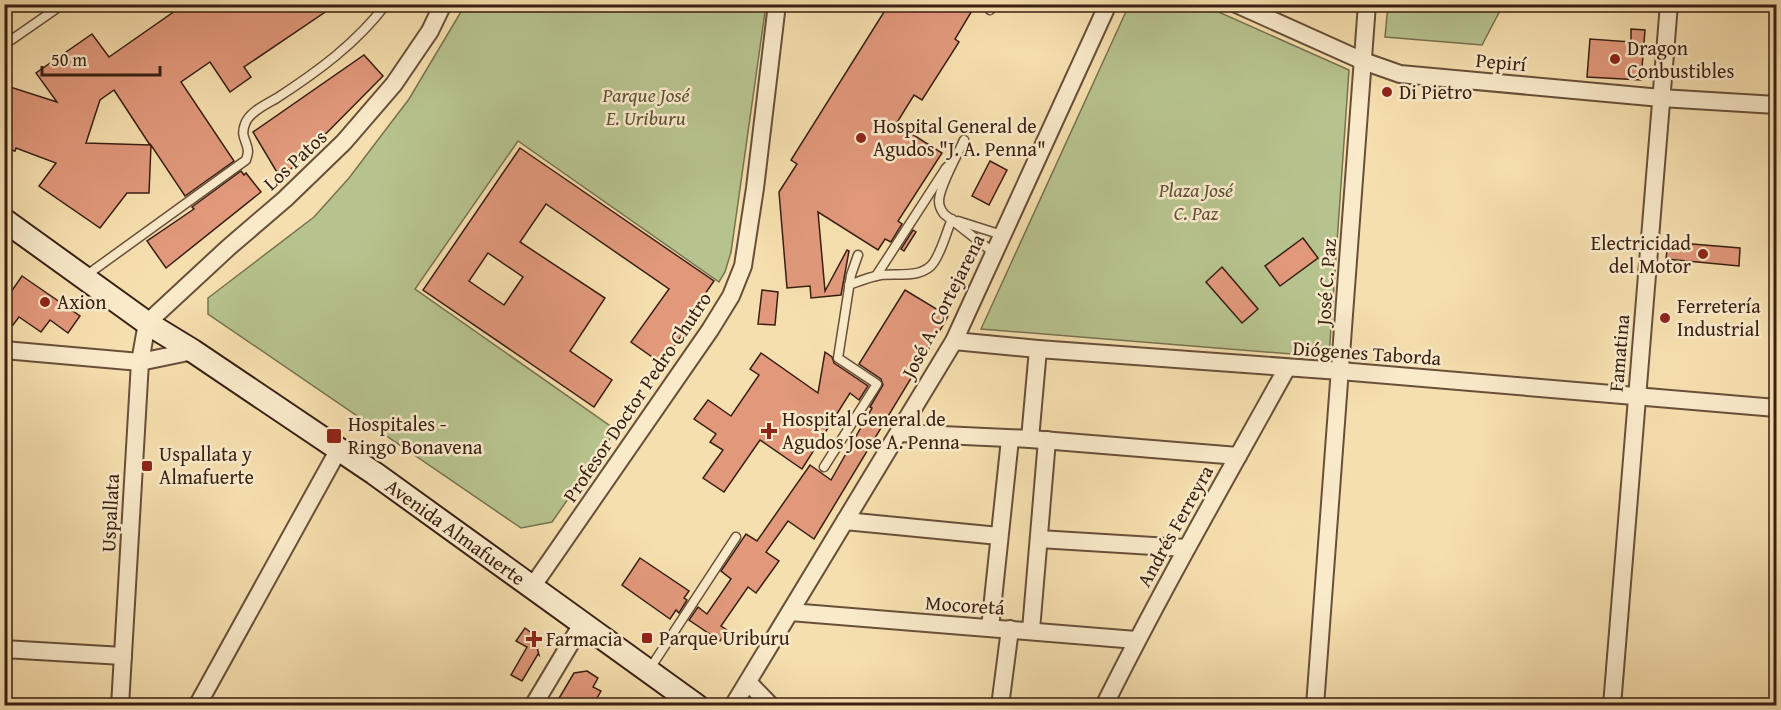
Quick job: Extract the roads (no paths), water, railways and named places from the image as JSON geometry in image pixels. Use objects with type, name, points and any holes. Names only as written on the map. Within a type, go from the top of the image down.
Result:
[{"type":"main road","name":"Avenida Almafuerte","points":[[4,220],[147,323],[193,351],[339,449],[697,705]]},
{"type":"street","name":"Los Patos","points":[[147,323],[285,199],[344,142],[394,84],[430,31],[443,4]]},
{"type":"street","name":"Profesor Doctor Pedro Chutro","points":[[532,587],[710,330],[731,296],[743,266],[755,188],[777,4]]},
{"type":"street","name":"José A. Cortejarena","points":[[733,705],[954,341],[1108,4]]},
{"type":"street","name":"Pepirí","points":[[1236,4],[1364,61],[1400,74],[1661,98],[1776,105]]},
{"type":"street","name":"José C. Paz","points":[[1315,705],[1367,4]]},
{"type":"street","name":"Famatina","points":[[1612,705],[1669,4]]},
{"type":"street","name":"Uspallata","points":[[120,705],[140,362],[147,323]]},
{"type":"street","name":"Diógenes Taborda","points":[[954,341],[1776,408]]},
{"type":"street","points":[[1031,630],[1039,538],[1038,349]]},
{"type":"street","points":[[4,350],[140,362],[193,351]]},
{"type":"street","name":"Andrés Ferreyra","points":[[1104,705],[1136,640],[1287,368]]},
{"type":"street","points":[[899,433],[1038,440],[1238,456]]},
{"type":"street","points":[[990,628],[1010,439]]},
{"type":"street","points":[[197,705],[339,449]]},
{"type":"street","points":[[845,521],[999,536]]},
{"type":"street","points":[[1039,538],[1186,548]]},
{"type":"street","name":"Mocoretá","points":[[790,612],[1136,640]]},
{"type":"street","points":[[533,705],[582,624]]},
{"type":"street","points":[[1000,705],[1010,629]]},
{"type":"street","points":[[4,649],[123,656]]},
{"type":"street","points":[[748,682],[771,705]]},
{"type":"lane","points":[[4,45],[63,4]]},
{"type":"lane","points":[[162,4],[165,7],[173,4]]},
{"type":"lane","points":[[84,277],[246,160],[248,150],[243,137],[245,122],[255,112],[339,54],[370,26],[386,4]]},
{"type":"lane","points":[[964,140],[938,199],[939,207],[944,214],[994,253]]},
{"type":"lane","points":[[876,276],[946,168],[954,161]]},
{"type":"lane","points":[[952,219],[1002,235]]},
{"type":"lane","points":[[849,285],[876,276],[920,273],[928,269],[934,262],[952,219]]},
{"type":"lane","points":[[824,467],[877,384],[838,358],[849,285],[858,255]]},
{"type":"lane","points":[[649,671],[736,537]]},
{"type":"place","name":"Dragon Conbustibles","points":[[1615,59]]},
{"type":"place","name":"Di Pietro","points":[[1387,92]]},
{"type":"place","name":"Hospital General de Agudos \"J. A. Penna\"","points":[[861,138]]},
{"type":"place","name":"Electricidad del Motor","points":[[1703,254]]},
{"type":"place","name":"Axion","points":[[45,302]]},
{"type":"place","name":"Ferretería Industrial","points":[[1665,318]]},
{"type":"place","name":"Hospital General de Agudos Jose A. Penna","points":[[769,431]]},
{"type":"place","name":"Hospitales - Ringo Bonavena","points":[[334,436]]},
{"type":"place","name":"Uspallata y Almafuerte","points":[[147,466]]},
{"type":"place","name":"Parque Uriburu","points":[[647,638]]},
{"type":"place","name":"Farmacia","points":[[534,639]]},
{"type":"park label","name":"Parque José E. Uriburu","points":[[646,106]]},
{"type":"park label","name":"Plaza José C. Paz","points":[[1196,202]]}]
